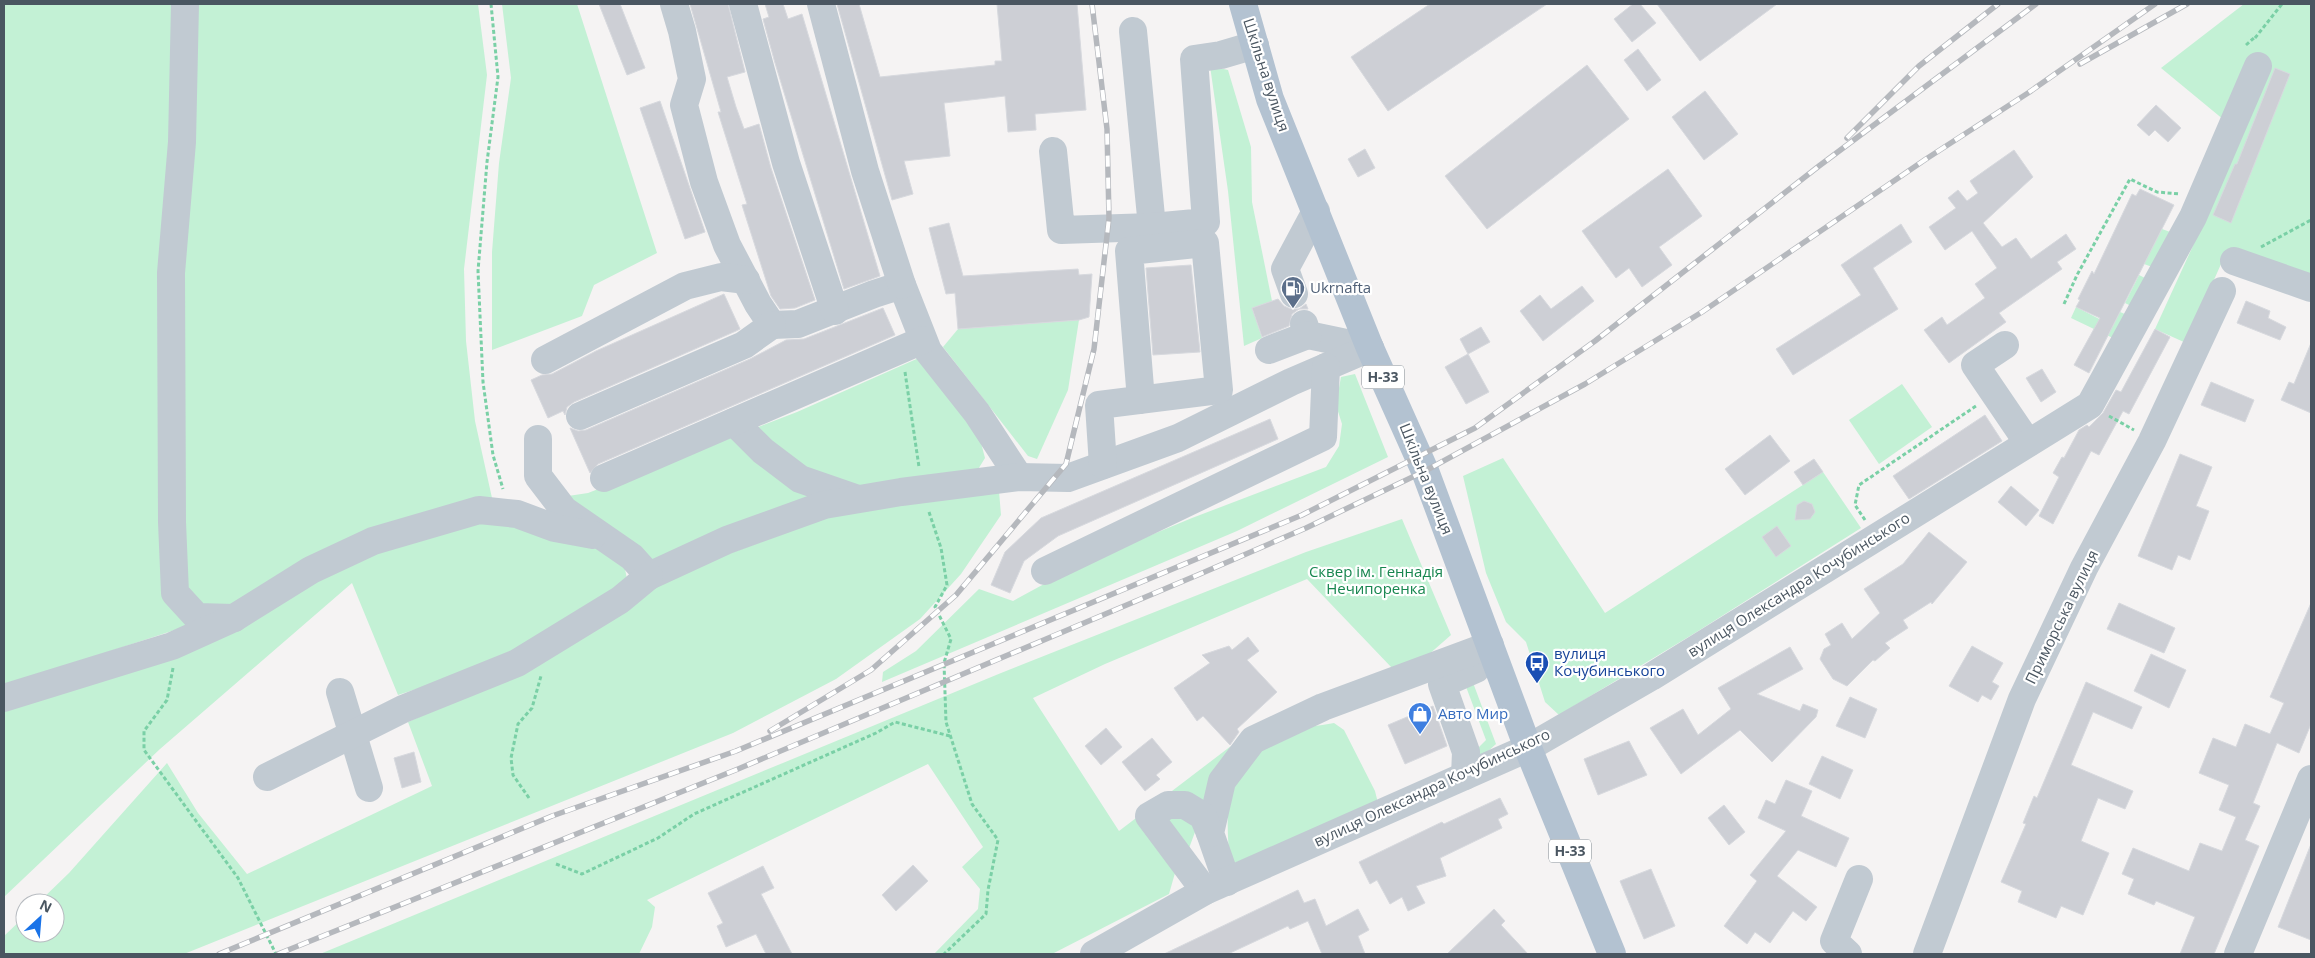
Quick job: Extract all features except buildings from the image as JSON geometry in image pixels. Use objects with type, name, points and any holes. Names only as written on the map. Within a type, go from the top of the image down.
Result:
[{"type":"main road","name":"Шкільна вулиця","points":[[1243,4],[1270,99],[1370,348],[1425,471],[1528,748],[1612,954]]},
{"type":"street","points":[[185,4],[182,142],[172,273],[170,396],[175,593],[197,617],[234,618]]},
{"type":"street","points":[[674,4],[692,79],[684,105],[704,182],[727,245],[772,325]]},
{"type":"street","points":[[743,4],[786,163],[835,311]]},
{"type":"street","points":[[821,4],[865,171],[902,285],[913,344]]},
{"type":"street","points":[[1132,31],[1152,227]]},
{"type":"street","points":[[1054,151],[1061,230],[1152,227],[1206,222],[1194,59],[1221,55],[1255,44]]},
{"type":"street","name":"вулиця Олександра Кочубинського","points":[[1094,954],[1216,886],[1528,748],[1651,677],[2090,405],[2193,217],[2251,60]]},
{"type":"street","points":[[1294,294],[1284,269],[1316,211]]},
{"type":"street","points":[[1103,465],[1099,406],[1219,390],[1205,243],[1129,251],[1141,400]]},
{"type":"street","points":[[2234,261],[2311,288]]},
{"type":"street","points":[[545,360],[684,286],[721,277],[746,280]]},
{"type":"street","points":[[580,416],[744,345],[772,325],[798,324],[902,285]]},
{"type":"street","name":"Приморська вулиця","points":[[1927,954],[2022,699],[2084,568],[2152,440],[2222,291]]},
{"type":"street","points":[[1269,350],[1306,329],[1370,348]]},
{"type":"street","points":[[604,478],[913,344],[928,351],[977,413],[1018,477]]},
{"type":"street","points":[[2005,345],[1975,365],[2028,443]]},
{"type":"street","points":[[267,777],[403,709],[517,664],[620,600],[649,576],[727,540],[824,506],[1018,477],[1068,478],[1178,438],[1291,382],[1370,348]]},
{"type":"street","points":[[1045,570],[1323,437],[1326,367]]},
{"type":"street","points":[[734,422],[764,451],[800,479],[859,500]]},
{"type":"street","points":[[538,439],[538,476],[564,510],[632,556],[649,576]]},
{"type":"street","points":[[4,698],[172,646],[234,618],[311,570],[373,541],[479,510],[517,514],[555,528],[588,533],[608,541]]},
{"type":"street","points":[[1465,776],[1466,752],[1442,684],[1493,653]]},
{"type":"street","points":[[1210,833],[1222,781],[1253,740],[1323,707],[1493,653]]},
{"type":"street","points":[[340,692],[370,788]]},
{"type":"street","points":[[2238,954],[2311,779]]},
{"type":"street","points":[[1168,805],[1185,805],[1203,816],[1210,833],[1216,886],[1149,816],[1168,805]]},
{"type":"street","points":[[1848,954],[1834,941],[1858,879]]},
{"type":"path","points":[[491,4],[498,77],[478,272],[483,372],[500,485],[517,514]]},
{"type":"path","points":[[2251,60],[2246,44],[2255,37],[2282,4]]},
{"type":"path","points":[[2251,60],[2255,37]]},
{"type":"path","points":[[2064,304],[2077,275],[2130,179],[2157,192],[2179,194],[2184,186]]},
{"type":"path","points":[[2234,261],[2311,220]]},
{"type":"path","points":[[913,344],[922,490],[940,548],[947,585],[935,607],[951,639],[944,663],[946,722],[972,804],[998,840],[988,890],[986,914],[944,954]]},
{"type":"path","points":[[1876,537],[1855,505],[1859,485],[1994,393]]},
{"type":"path","points":[[2090,405],[2152,440]]},
{"type":"path","points":[[172,646],[174,669],[167,700],[144,731],[144,750],[238,878],[276,954]]},
{"type":"path","points":[[529,798],[513,775],[511,758],[518,724],[532,708],[541,678],[542,648]]},
{"type":"path","points":[[556,864],[582,874],[658,838],[694,814],[876,733],[895,722],[950,736]]},
{"type":"green space","points":[[4,4],[478,4],[487,75],[464,269],[466,341],[475,421],[492,498],[187,626],[4,686]]},
{"type":"green space","points":[[502,4],[577,4],[657,253],[594,285],[582,316],[492,350],[492,252],[499,163],[511,78]]},
{"type":"green space","points":[[2244,4],[2311,4],[2311,275],[2225,255],[2186,343],[2155,329],[2202,226],[2224,120],[2161,68]]},
{"type":"green space","points":[[1210,66],[1228,70],[1251,147],[1252,202],[1272,301],[1252,308],[1262,338],[1244,346],[1228,191]]},
{"type":"green space","points":[[2162,229],[2173,233],[2155,268],[2144,264]]},
{"type":"green space","points":[[2139,275],[2149,280],[2135,308],[2125,303]]},
{"type":"green space","points":[[2076,307],[2113,326],[2120,312],[2130,316],[2117,340],[2071,318]]},
{"type":"green space","points":[[1079,320],[1068,390],[1037,459],[1028,456],[943,347],[958,329]]},
{"type":"green space","points":[[921,357],[980,439],[985,458],[977,471],[649,562],[568,496],[588,493],[797,412]]},
{"type":"green space","points":[[1355,374],[1388,457],[1237,531],[882,682],[883,672],[916,651],[979,589],[1013,601],[1081,564],[1192,518],[1326,467],[1339,446],[1342,424],[1336,405],[1341,377]]},
{"type":"green space","points":[[1902,384],[1932,427],[1879,464],[1849,420]]},
{"type":"green space","points":[[1503,458],[1605,613],[1823,472],[1861,528],[1695,633],[1559,715],[1545,702],[1526,642],[1506,622],[1486,573],[1463,476]]},
{"type":"green space","points":[[999,491],[1001,515],[961,574],[920,619],[836,679],[733,733],[184,954],[4,954],[4,936],[15,926],[15,943],[65,943],[65,893],[48,893],[69,873],[167,763],[198,813],[247,874],[432,786],[408,722],[500,681],[652,586],[704,563],[836,514]]},
{"type":"green space","name":"Сквер ім. Геннадія Нечипоренка","points":[[1402,519],[1451,635],[1427,656],[1392,668],[1307,579],[1105,664],[1033,698],[1119,831],[1140,815],[1175,873],[1169,894],[1052,954],[934,954],[978,909],[980,889],[962,867],[983,847],[928,764],[647,900],[655,907],[652,927],[639,954],[320,954],[1001,673],[1306,552]]},
{"type":"green space","points":[[488,520],[593,546],[624,564],[627,579],[609,595],[515,649],[456,676],[398,695],[352,583],[160,749],[4,897],[4,710],[361,557]]},
{"type":"green space","points":[[1472,680],[1496,744],[1476,762],[1472,754],[1486,740],[1465,684]]},
{"type":"green space","points":[[1334,723],[1344,730],[1375,791],[1378,803],[1230,865],[1228,843],[1229,803],[1232,784],[1239,768],[1250,753],[1266,741],[1299,728]]},
{"type":"green space","points":[[1231,746],[1212,786],[1188,851],[1151,807]]},
{"type":"railway","points":[[770,731],[871,670],[956,595],[1066,464],[1094,349],[1109,218],[1107,129],[1092,4]]},
{"type":"railway","points":[[1847,138],[1919,66],[1998,4]]},
{"type":"railway","points":[[219,954],[552,816],[736,751],[1302,515],[1475,428],[1595,341],[1819,166],[2036,4]]},
{"type":"railway","points":[[278,954],[738,769],[1200,574],[1306,528],[1425,471],[1585,384],[1702,312],[1926,159],[2028,93],[2155,4]]},
{"type":"railway","points":[[2080,64],[2187,4]]},
{"type":"place","name":"Ukrnafta","points":[[1293,309]]},
{"type":"place","name":"вулиця Кочубинського","points":[[1537,684]]},
{"type":"place","name":"Авто Мир","points":[[1420,735]]}]
